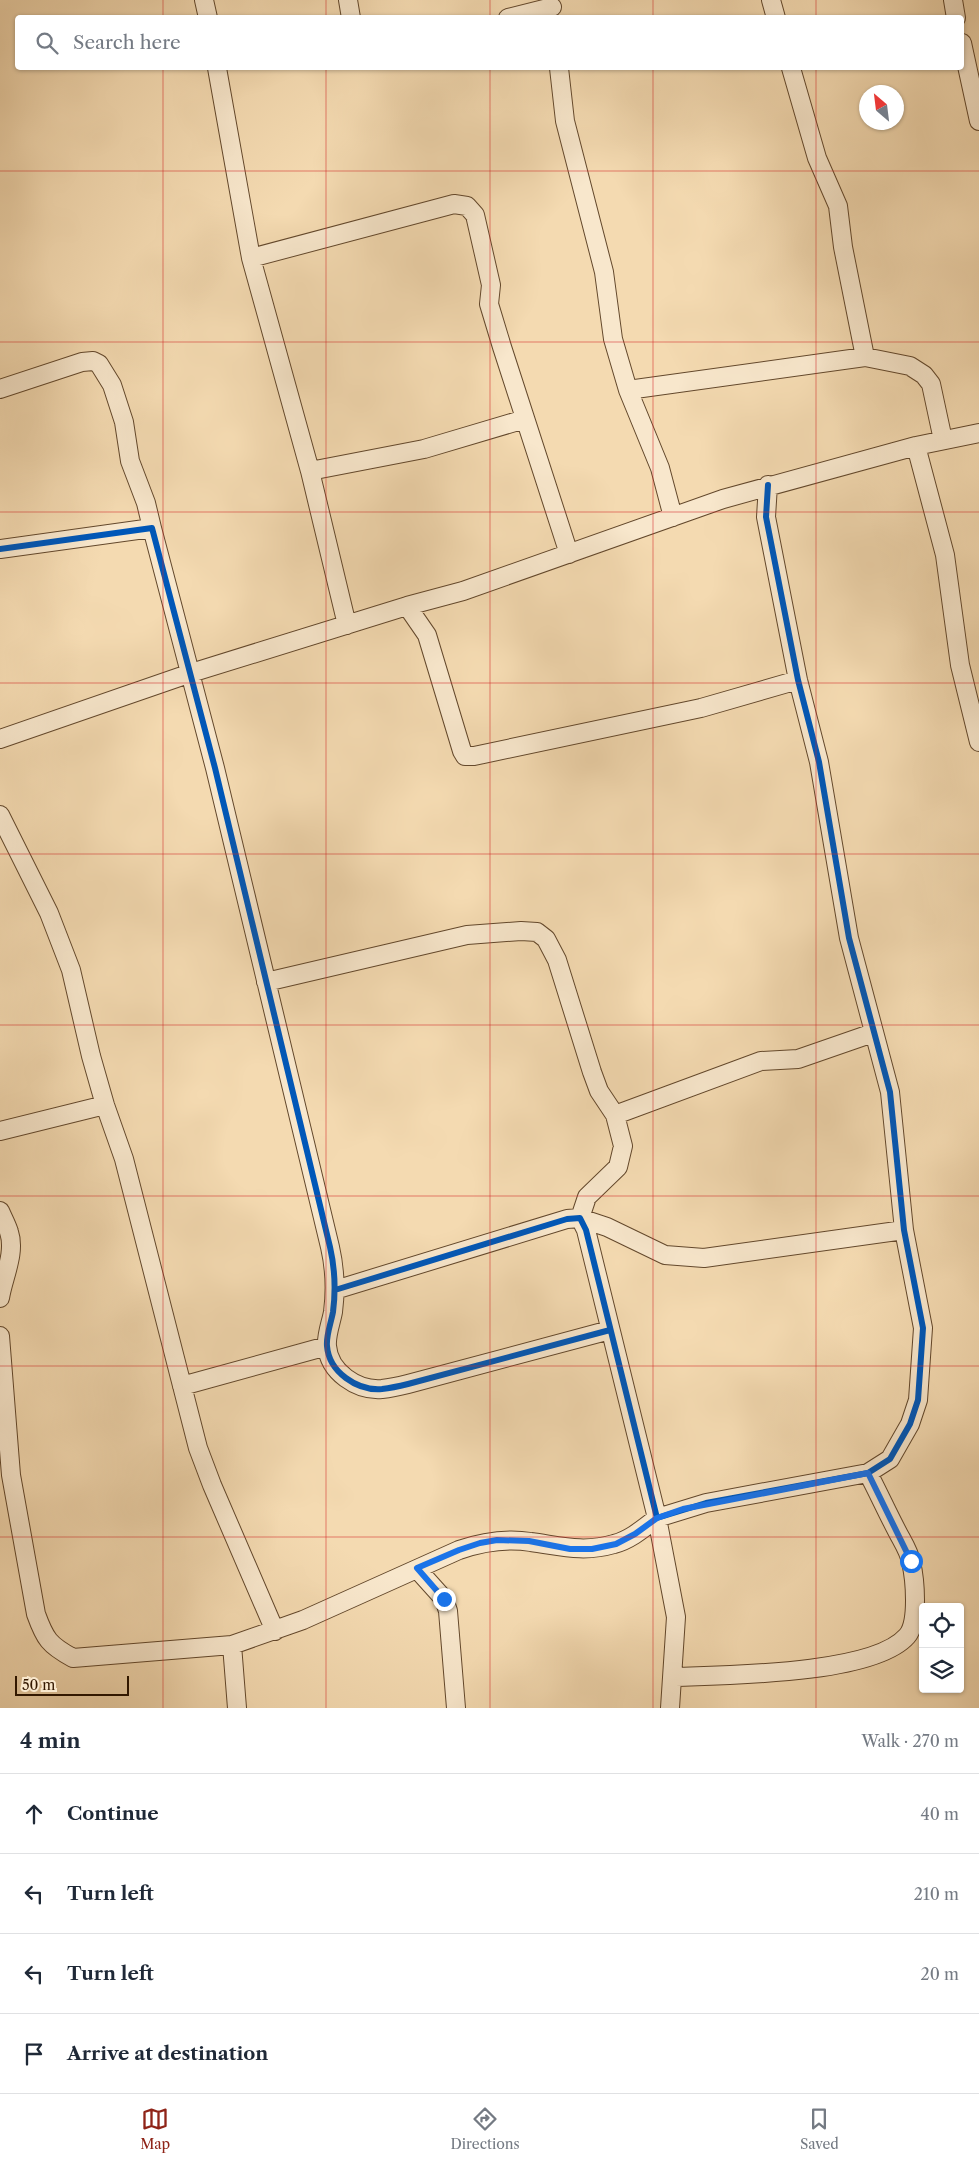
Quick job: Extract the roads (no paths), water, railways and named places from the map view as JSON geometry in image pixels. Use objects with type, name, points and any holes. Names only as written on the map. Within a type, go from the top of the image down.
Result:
[{"type":"street","points":[[204,0],[207,15]]},
{"type":"street","points":[[348,0],[350,15]]},
{"type":"street","points":[[771,0],[775,15]]},
{"type":"street","points":[[952,0],[955,15]]},
{"type":"street","points":[[521,15],[552,8]]},
{"type":"street","points":[[964,52],[979,121]]},
{"type":"street","points":[[216,70],[251,258],[310,471],[347,624]]},
{"type":"street","points":[[559,70],[565,121],[604,272],[613,339],[628,390],[660,468],[673,517]]},
{"type":"street","points":[[792,70],[817,158],[838,206],[865,357]]},
{"type":"street","points":[[251,258],[454,204],[467,206],[475,216],[491,285],[490,304],[569,554]]},
{"type":"street","points":[[628,390],[865,357],[910,366],[924,375],[930,384],[943,440]]},
{"type":"street","points":[[0,389],[82,362],[94,361],[99,364],[112,385],[124,422],[130,461],[143,494],[191,673],[330,1247],[335,1270],[335,1290],[327,1346],[332,1364],[342,1375],[363,1388],[381,1389],[408,1384],[610,1330]]},
{"type":"street","points":[[310,471],[424,449],[525,419]]},
{"type":"street","points":[[0,739],[191,673],[347,624],[463,591],[768,485],[916,446],[979,433]]},
{"type":"street","points":[[916,446],[945,555],[960,665],[976,719],[979,742]]},
{"type":"street","points":[[0,1336],[5,1476],[36,1614],[44,1634],[55,1649],[73,1658],[232,1645],[303,1620],[417,1568],[480,1543],[497,1540],[529,1541],[570,1549],[592,1549],[616,1544],[635,1534],[657,1518],[706,1504],[868,1473],[890,1459],[910,1424],[918,1400],[923,1328],[904,1230],[890,1092],[849,938],[819,762],[798,680],[766,518],[768,485]]},
{"type":"street","points":[[0,549],[152,528]]},
{"type":"street","points":[[407,606],[427,635],[462,751],[466,756],[474,756],[701,708],[798,680]]},
{"type":"street","points":[[0,815],[63,945],[104,1105],[124,1159],[198,1448],[275,1631]]},
{"type":"street","points":[[266,982],[467,935],[522,931],[536,932],[546,940],[557,960],[599,1091],[615,1115],[623,1146],[618,1167],[587,1197],[580,1218],[586,1230],[657,1518],[676,1617],[670,1708]]},
{"type":"street","points":[[615,1115],[761,1062],[798,1059],[873,1033]]},
{"type":"street","points":[[0,1131],[104,1105]]},
{"type":"street","points":[[0,1211],[10,1233],[11,1242],[0,1298]]},
{"type":"street","points":[[335,1290],[567,1219],[580,1218],[607,1227],[665,1255],[704,1258],[904,1230]]},
{"type":"street","points":[[182,1386],[327,1346]]},
{"type":"street","points":[[672,1677],[809,1670],[879,1654],[897,1645],[908,1634],[913,1621],[915,1593],[911,1561],[868,1473]]},
{"type":"street","points":[[417,1568],[444,1599],[448,1611],[456,1708]]},
{"type":"street","points":[[232,1645],[237,1708]]}]
